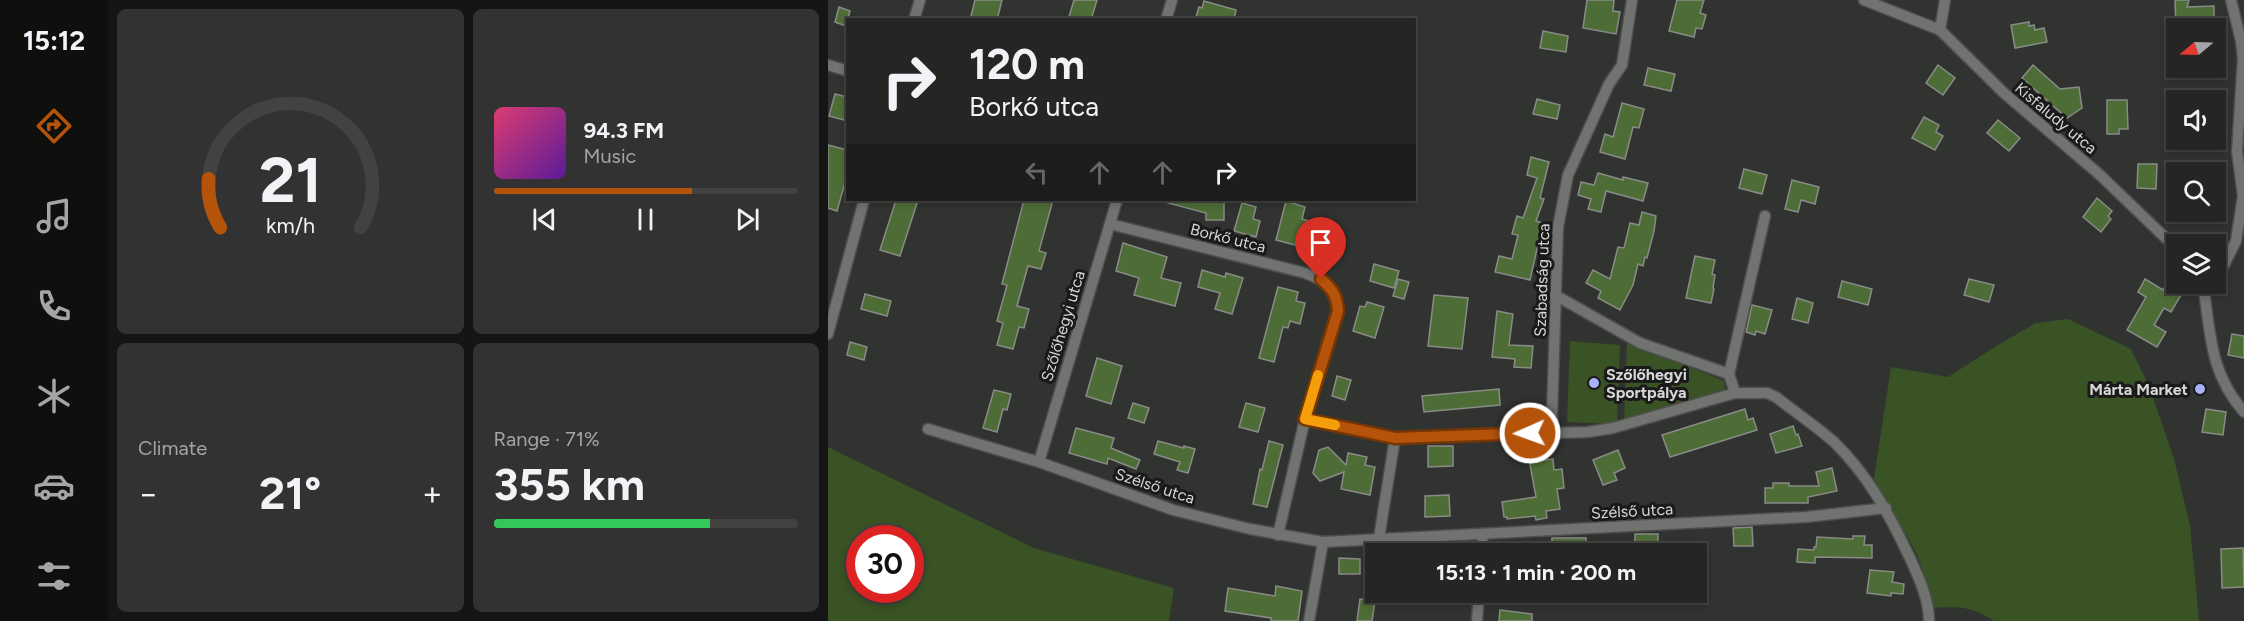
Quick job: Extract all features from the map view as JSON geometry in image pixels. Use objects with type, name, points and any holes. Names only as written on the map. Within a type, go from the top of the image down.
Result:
[{"type":"street","points":[[915,18],[920,0]]},
{"type":"street","points":[[1167,18],[1172,0]]},
{"type":"street","name":"Szabadság utca","points":[[1554,432],[1552,414],[1557,227],[1568,175],[1609,84],[1622,65],[1632,0]]},
{"type":"street","points":[[1864,0],[1940,30],[1945,0]]},
{"type":"street","points":[[2226,261],[2236,241],[2243,196],[2237,152],[2243,58],[2231,0]]},
{"type":"street","name":"Kisfaludy utca","points":[[1940,30],[2004,93],[2100,175],[2166,238]]},
{"type":"street","points":[[828,65],[846,70]]},
{"type":"street","points":[[828,334],[864,201]]},
{"type":"street","name":"Szőlőhegyi utca","points":[[1039,462],[1117,201]]},
{"type":"street","points":[[1735,393],[1729,374],[1765,216]]},
{"type":"street","name":"Borkő utca","points":[[1110,224],[1305,273],[1321,279],[1333,291],[1338,311],[1305,419],[1278,535]]},
{"type":"street","points":[[2205,294],[2216,364],[2227,392],[2244,412]]},
{"type":"street","points":[[1555,296],[1640,343],[1729,374]]},
{"type":"street","points":[[1305,419],[1395,438],[1588,432],[1613,428],[1735,393],[1767,393],[1776,397],[1832,441],[1857,466],[1886,508],[1921,582],[1929,621]]},
{"type":"street","name":"Szélső utca","points":[[928,429],[1039,462],[1173,510],[1278,535],[1323,542],[1806,517],[1886,508]]},
{"type":"street","points":[[1379,538],[1395,438]]},
{"type":"street","points":[[1482,543],[1483,535]]},
{"type":"street","points":[[1309,621],[1323,542]]},
{"type":"street","points":[[1477,621],[1478,603]]},
{"type":"green space","points":[[2068,319],[2131,349],[2149,386],[2174,459],[2190,525],[2199,621],[1994,621],[1963,608],[1930,608],[1923,571],[1914,549],[1895,519],[1872,492],[1891,367],[1948,377],[2036,323]]},
{"type":"green space","name":"Szőlőhegyi Sportpálya","points":[[1570,341],[1620,345],[1617,424],[1567,422]]},
{"type":"green space","points":[[1627,342],[1724,381],[1725,394],[1624,424]]},
{"type":"green space","points":[[828,447],[1034,548],[1174,588],[1169,621],[828,621]]},
{"type":"building","points":[[975,0],[1002,0],[998,18],[970,18]]},
{"type":"building","points":[[1074,0],[1097,0],[1092,18],[1069,18]]},
{"type":"building","points":[[1587,0],[1614,0],[1613,11],[1620,12],[1616,34],[1583,28]]},
{"type":"building","points":[[1677,0],[1704,0],[1700,13],[1706,15],[1702,29],[1696,28],[1694,37],[1669,31]]},
{"type":"building","points":[[2175,0],[2189,0],[2187,7],[2214,6],[2214,18],[2176,18]]},
{"type":"building","points":[[1204,1],[1236,10],[1234,18],[1196,18],[1199,7],[1202,8]]},
{"type":"building","points":[[839,7],[850,11],[848,18],[846,18],[846,26],[835,22]]},
{"type":"building","points":[[2029,22],[2029,26],[2034,25],[2035,30],[2044,28],[2047,42],[2015,48],[2011,25]]},
{"type":"building","points":[[1543,31],[1568,36],[1566,52],[1540,48]]},
{"type":"building","points":[[1938,65],[1955,78],[1943,95],[1926,83]]},
{"type":"building","points":[[2033,65],[2060,89],[2079,87],[2082,108],[2067,118],[2022,78]]},
{"type":"building","points":[[1648,68],[1675,74],[1671,91],[1644,85]]},
{"type":"building","points":[[835,94],[846,97],[846,120],[829,116]]},
{"type":"building","points":[[1537,99],[1560,105],[1557,119],[1533,114]]},
{"type":"building","points":[[2107,100],[2127,100],[2128,129],[2119,129],[2119,134],[2107,134]]},
{"type":"building","points":[[1622,103],[1644,109],[1639,128],[1633,127],[1625,159],[1600,152],[1605,134],[1613,137]]},
{"type":"building","points":[[1924,117],[1939,125],[1936,132],[1943,136],[1935,150],[1912,138]]},
{"type":"building","points":[[1998,120],[2020,138],[2009,151],[1987,133]]},
{"type":"building","points":[[828,145],[846,150],[846,179],[837,211],[828,208]]},
{"type":"building","points":[[1531,157],[1549,162],[1540,198],[1544,199],[1536,221],[1543,223],[1530,280],[1495,272],[1499,256],[1512,259],[1518,235],[1512,234],[1517,216],[1523,218],[1537,178],[1527,175]]},
{"type":"building","points":[[2138,164],[2157,164],[2156,189],[2137,188]]},
{"type":"building","points":[[1744,169],[1767,175],[1762,194],[1739,188]]},
{"type":"building","points":[[1598,173],[1623,180],[1623,177],[1648,183],[1643,201],[1606,191],[1601,212],[1588,209],[1591,199],[1578,195],[1581,182],[1594,185]]},
{"type":"building","points":[[1792,180],[1819,187],[1815,204],[1801,200],[1798,212],[1785,209]]},
{"type":"building","points":[[2097,198],[2112,211],[2108,216],[2111,219],[2101,232],[2083,217]]},
{"type":"building","points":[[896,201],[918,201],[900,256],[880,250]]},
{"type":"building","points":[[1024,201],[1053,201],[1039,251],[1046,253],[1041,269],[1028,266],[1017,306],[1029,309],[1024,328],[1019,327],[1013,349],[997,345],[1003,323],[997,321],[1007,285],[1002,284]]},
{"type":"building","points":[[1168,201],[1224,201],[1224,220],[1206,220],[1206,213],[1168,203]]},
{"type":"building","points":[[1286,201],[1305,207],[1302,219],[1312,222],[1306,245],[1296,242],[1295,245],[1276,240]]},
{"type":"building","points":[[1242,203],[1256,207],[1253,219],[1260,221],[1256,237],[1234,231]]},
{"type":"building","points":[[1642,212],[1656,216],[1654,231],[1647,258],[1645,257],[1643,266],[1638,264],[1633,285],[1620,310],[1598,298],[1601,291],[1586,283],[1593,270],[1610,279],[1618,247],[1624,248],[1630,223],[1639,225]]},
{"type":"building","points":[[1123,243],[1167,257],[1161,278],[1181,283],[1175,306],[1134,295],[1139,278],[1116,271]]},
{"type":"building","points":[[1695,256],[1715,260],[1711,303],[1686,298]]},
{"type":"building","points":[[1374,264],[1399,271],[1394,288],[1370,281]]},
{"type":"building","points":[[1202,270],[1225,277],[1226,273],[1243,278],[1232,314],[1215,309],[1220,293],[1198,287]]},
{"type":"building","points":[[1398,279],[1409,282],[1404,299],[1393,296]]},
{"type":"building","points":[[1969,279],[1994,285],[1989,302],[1964,295]]},
{"type":"building","points":[[2145,279],[2163,290],[2166,286],[2166,294],[2182,294],[2171,312],[2164,308],[2154,325],[2166,332],[2157,347],[2127,330],[2146,297],[2138,292]]},
{"type":"building","points":[[1842,281],[1872,289],[1868,305],[1838,297]]},
{"type":"building","points":[[1278,287],[1298,292],[1296,301],[1305,303],[1300,324],[1290,321],[1288,328],[1283,327],[1274,362],[1259,358]]},
{"type":"building","points":[[865,294],[891,301],[887,316],[861,309]]},
{"type":"building","points":[[1434,295],[1468,298],[1462,349],[1428,346]]},
{"type":"building","points":[[1797,298],[1813,303],[1808,323],[1792,319]]},
{"type":"building","points":[[1367,302],[1384,307],[1375,338],[1353,331],[1360,306],[1365,307]]},
{"type":"building","points":[[1752,305],[1772,310],[1765,334],[1756,331],[1755,335],[1746,332]]},
{"type":"building","points":[[1497,311],[1513,314],[1509,345],[1533,346],[1531,368],[1514,367],[1515,359],[1492,357]]},
{"type":"building","points":[[2232,334],[2244,336],[2244,358],[2228,355]]},
{"type":"building","points":[[850,342],[867,347],[864,360],[847,355]]},
{"type":"building","points":[[1097,358],[1122,366],[1111,404],[1086,396]]},
{"type":"building","points":[[1337,376],[1351,380],[1345,400],[1332,396]]},
{"type":"building","points":[[1499,389],[1500,405],[1424,412],[1422,396]]},
{"type":"building","points":[[994,390],[1011,394],[1007,410],[1003,409],[997,432],[983,428]]},
{"type":"building","points":[[1133,403],[1149,408],[1144,423],[1128,418]]},
{"type":"building","points":[[1246,403],[1265,408],[1258,432],[1239,427]]},
{"type":"building","points":[[1745,409],[1748,420],[1753,418],[1757,430],[1670,457],[1662,435]]},
{"type":"building","points":[[2206,409],[2226,412],[2223,435],[2202,432]]},
{"type":"building","points":[[1793,426],[1802,446],[1776,453],[1770,434]]},
{"type":"building","points":[[1076,428],[1114,438],[1111,448],[1140,460],[1136,469],[1108,458],[1107,464],[1069,453]]},
{"type":"building","points":[[1158,441],[1195,449],[1188,473],[1177,470],[1180,462],[1154,454]]},
{"type":"building","points":[[1269,441],[1283,445],[1267,507],[1253,504],[1260,469],[1262,470]]},
{"type":"building","points":[[1428,446],[1453,446],[1453,466],[1428,467]]},
{"type":"building","points":[[1328,447],[1346,465],[1348,453],[1367,457],[1365,465],[1375,467],[1370,495],[1341,489],[1344,472],[1320,481],[1313,473],[1319,450]]},
{"type":"building","points":[[1618,450],[1625,468],[1614,473],[1617,480],[1603,485],[1593,460]]},
{"type":"building","points":[[1543,452],[1544,460],[1553,459],[1554,470],[1562,469],[1564,488],[1557,489],[1560,509],[1546,511],[1547,518],[1536,520],[1535,516],[1507,519],[1504,517],[1502,502],[1536,497],[1528,454]]},
{"type":"building","points":[[1832,468],[1837,491],[1808,497],[1808,503],[1765,503],[1765,488],[1773,488],[1773,483],[1789,483],[1789,486],[1819,486],[1816,472]]},
{"type":"building","points":[[1449,495],[1450,516],[1425,517],[1425,496]]},
{"type":"building","points":[[1752,527],[1753,546],[1734,546],[1733,528]]},
{"type":"building","points":[[1635,534],[1658,534],[1658,543],[1635,543]]},
{"type":"building","points":[[1853,536],[1865,536],[1864,545],[1872,545],[1872,558],[1815,557],[1815,563],[1797,562],[1798,549],[1814,550],[1817,537],[1853,539]]},
{"type":"building","points":[[1552,538],[1586,538],[1586,543],[1552,543]]},
{"type":"building","points":[[2243,548],[2244,587],[2222,588],[2221,549]]},
{"type":"building","points":[[1339,558],[1360,559],[1360,574],[1339,574]]},
{"type":"building","points":[[1870,570],[1894,572],[1892,582],[1904,584],[1903,594],[1891,593],[1891,596],[1867,593]]},
{"type":"building","points":[[1276,586],[1302,591],[1298,621],[1271,621],[1271,618],[1225,611],[1228,588],[1275,596]]},
{"type":"building","points":[[1360,599],[1365,600],[1365,603],[1375,603],[1372,621],[1357,621]]},
{"type":"building","points":[[1500,610],[1532,614],[1532,621],[1499,621]]},
{"type":"slow traffic","points":[[1318,375],[1305,419],[1335,425]]},
{"type":"place","name":"Szőlőhegyi Sportpálya","points":[[1594,383]]},
{"type":"place","name":"Márta Market","points":[[2200,389]]},
{"type":"route","points":[[1321,279],[1333,291],[1338,311],[1305,419],[1395,438],[1530,433]]}]
